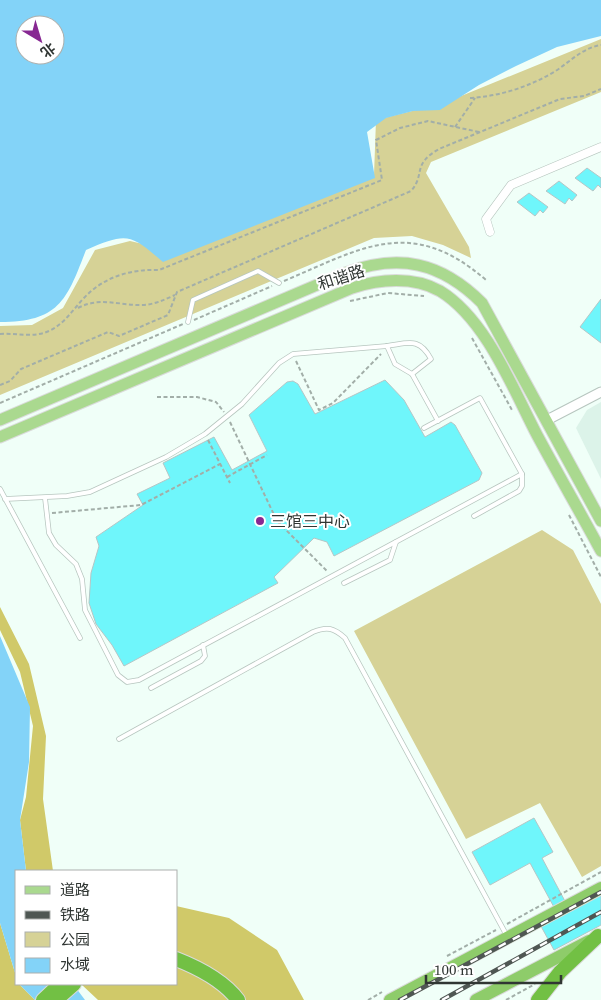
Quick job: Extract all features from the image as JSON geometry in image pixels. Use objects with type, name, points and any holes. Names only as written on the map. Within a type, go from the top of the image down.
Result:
[{"type":"highway","points":[[387,995],[504,932],[601,888]]},
{"type":"highway","points":[[476,1000],[600,935]]},
{"type":"highway","points":[[538,1000],[560,972],[600,935]]},
{"type":"highway","points":[[178,960],[215,979],[238,1000]]},
{"type":"highway","points":[[178,968],[188,970],[212,985],[227,1000]]},
{"type":"highway","points":[[44,1000],[60,985]]},
{"type":"highway","points":[[56,1000],[73,985]]},
{"type":"main road","name":"和谐路","points":[[0,420],[345,273],[362,267],[405,262],[425,266],[448,277],[470,291],[482,302],[601,521]]},
{"type":"main road","name":"和谐路","points":[[0,437],[352,288],[382,282],[410,281],[427,285],[452,300],[483,335],[601,551]]},
{"type":"street","points":[[490,232],[486,218],[511,185],[601,147]]},
{"type":"street","points":[[547,420],[601,392]]},
{"type":"lane","points":[[188,322],[193,300],[258,271],[279,283]]},
{"type":"lane","points":[[5,499],[45,498],[90,492],[166,457],[205,434],[242,404],[279,363],[293,354],[412,343],[420,344],[431,359],[412,374]]},
{"type":"lane","points":[[387,346],[395,364],[412,374],[438,421]]},
{"type":"lane","points":[[424,428],[480,398],[522,474],[522,486],[519,491],[474,516]]},
{"type":"lane","points":[[45,498],[50,533],[56,545],[76,564],[82,579],[85,610],[118,675],[127,682],[139,680],[522,474]]},
{"type":"lane","points":[[0,489],[80,638]]},
{"type":"lane","points":[[344,583],[390,560],[397,541]]},
{"type":"lane","points":[[119,739],[313,632],[326,627],[337,631],[345,638],[504,932]]},
{"type":"lane","points":[[151,688],[201,662],[206,656],[203,645]]},
{"type":"path","points":[[470,98],[525,88],[556,71],[578,54],[601,45]]},
{"type":"path","points":[[0,385],[10,381],[20,369],[108,332],[119,336],[168,315],[177,292],[411,191],[416,186],[420,165],[428,156],[560,99],[584,96],[601,89]]},
{"type":"path","points":[[455,127],[475,98]]},
{"type":"path","points":[[0,334],[38,334],[63,322],[90,292],[117,276],[135,270],[159,270],[382,180],[376,140],[400,128],[428,121],[480,132]]},
{"type":"path","points":[[348,302],[363,296],[388,293],[425,296]]},
{"type":"path","points":[[76,309],[97,301],[154,304],[176,295]]},
{"type":"path","points":[[472,338],[514,414]]},
{"type":"path","points":[[293,354],[319,410],[333,403],[376,359]]},
{"type":"path","points":[[157,397],[197,397],[216,402],[227,416],[277,521],[333,576]]},
{"type":"path","points":[[207,438],[230,483]]},
{"type":"path","points":[[227,477],[267,455]]},
{"type":"path","points":[[47,514],[141,505],[220,464]]},
{"type":"path","points":[[565,508],[601,577]]},
{"type":"path","points":[[443,959],[504,932],[601,872]]},
{"type":"path","points":[[368,1000],[387,995]]},
{"type":"shaded area","points":[[601,402],[601,479],[576,428],[587,410]]},
{"type":"shaded area","points":[[0,607],[29,664],[46,736],[43,799],[53,870],[26,870],[20,820],[26,797],[33,726],[20,672],[0,630]]},
{"type":"shaded area","points":[[178,906],[229,918],[277,950],[304,1000],[98,1000],[82,985],[178,985]]},
{"type":"shaded area","points":[[0,923],[15,973],[15,985],[20,985],[35,1000],[0,1000]]},
{"type":"green space","points":[[601,39],[601,92],[431,162],[426,173],[469,247],[471,258],[443,245],[412,236],[374,238],[0,395],[0,326],[32,325],[63,308],[95,250],[130,241],[173,251],[374,175],[376,120],[444,103]]},
{"type":"green space","points":[[542,530],[573,550],[601,604],[601,866],[582,877],[540,803],[466,839],[354,631]]},
{"type":"water","points":[[0,0],[601,0],[601,36],[557,47],[479,85],[440,110],[413,111],[386,118],[367,132],[375,178],[163,262],[143,246],[128,239],[111,240],[100,244],[86,250],[73,282],[58,304],[49,312],[36,318],[0,322]]},
{"type":"water","points":[[0,636],[30,707],[29,762],[20,820],[26,870],[15,870],[15,973],[0,923]]},
{"type":"water","points":[[20,985],[74,985],[85,1000],[35,1000]]},
{"type":"building","points":[[587,168],[601,178],[601,188],[598,185],[593,191],[575,178]]},
{"type":"building","points":[[559,181],[577,195],[572,201],[569,198],[565,204],[546,191]]},
{"type":"building","points":[[529,193],[548,207],[543,213],[540,210],[535,216],[517,202]]},
{"type":"building","points":[[601,299],[601,343],[580,327]]},
{"type":"building","name":"三馆三中心","points":[[385,380],[404,400],[425,437],[451,422],[455,425],[482,473],[479,480],[334,556],[327,542],[314,538],[274,577],[278,583],[124,666],[112,645],[96,624],[89,603],[91,573],[99,546],[96,537],[143,505],[137,494],[170,478],[163,463],[214,437],[232,470],[267,451],[249,415],[287,382],[293,381],[298,384],[315,414]]},
{"type":"building","points":[[534,818],[553,852],[542,858],[566,903],[555,909],[530,863],[490,885],[472,852]]},
{"type":"building","points":[[601,884],[601,925],[554,950],[537,919]]},
{"type":"railway","points":[[400,1000],[601,892]]},
{"type":"railway","points":[[442,1000],[601,912]]},
{"type":"place","name":"三馆三中心","points":[[260,521]]}]
